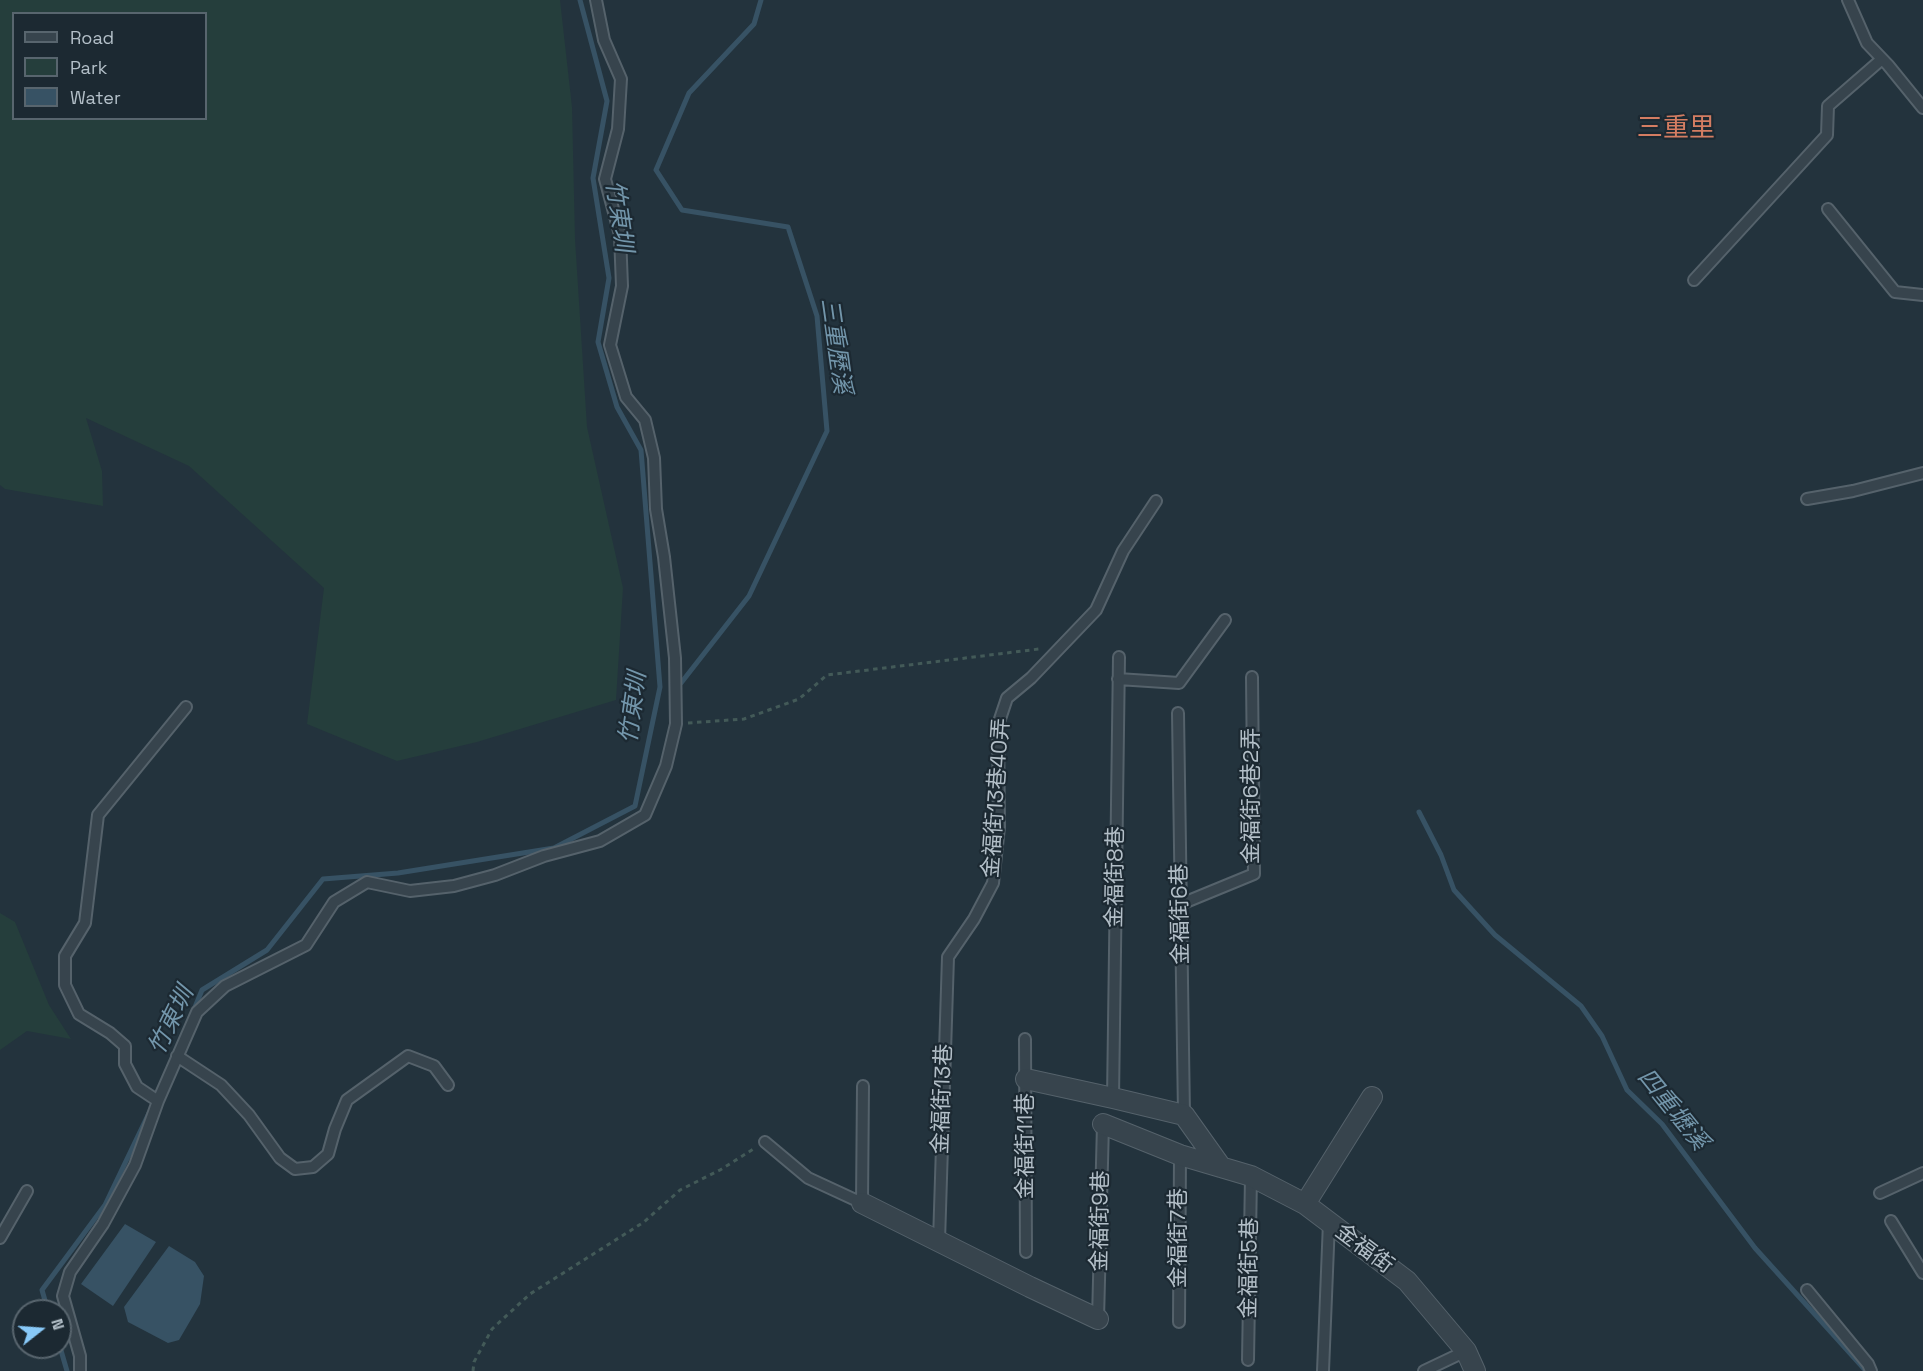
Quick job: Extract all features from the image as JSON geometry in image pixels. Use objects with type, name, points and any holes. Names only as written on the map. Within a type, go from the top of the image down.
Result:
[{"type":"street","points":[[1026,1079],[1184,1115],[1221,1167]]},
{"type":"street","points":[[1305,1204],[1372,1097]]},
{"type":"street","name":"金福街","points":[[1103,1124],[1180,1155],[1251,1176],[1305,1204],[1407,1281],[1466,1351],[1475,1371]]},
{"type":"street","points":[[862,1203],[1098,1319]]},
{"type":"lane","points":[[80,1371],[80,1356],[63,1296],[70,1272],[103,1224],[135,1165],[158,1101],[196,1012],[225,986],[306,945],[333,902],[368,882],[410,891],[454,886],[495,875],[544,856],[600,841],[645,815],[666,766],[676,724],[675,658],[664,557],[656,509],[654,458],[645,420],[626,397],[610,345],[622,285],[620,235],[605,178],[618,129],[621,79],[604,40],[596,0]]},
{"type":"lane","points":[[1848,0],[1867,43],[1923,108]]},
{"type":"lane","points":[[1695,280],[1827,135],[1828,106],[1882,59]]},
{"type":"lane","points":[[1828,209],[1895,292],[1923,296]]},
{"type":"lane","points":[[1807,499],[1853,491],[1923,473]]},
{"type":"lane","name":"金福街13巷40弄","points":[[948,957],[974,919],[993,883],[999,826],[998,725],[1008,698],[1096,610],[1122,551],[1156,501]]},
{"type":"lane","points":[[1118,679],[1179,683],[1225,620]]},
{"type":"lane","name":"金福街8巷","points":[[1113,1098],[1119,657]]},
{"type":"lane","name":"金福街6巷2弄","points":[[1181,904],[1254,874],[1252,676]]},
{"type":"lane","points":[[158,1101],[137,1087],[125,1064],[125,1046],[111,1033],[79,1014],[65,986],[65,956],[85,923],[98,815],[186,707]]},
{"type":"lane","name":"金福街6巷","points":[[1178,712],[1184,1115]]},
{"type":"lane","name":"金福街13巷","points":[[939,1241],[948,957]]},
{"type":"lane","name":"金福街11巷","points":[[1025,1039],[1026,1252]]},
{"type":"lane","points":[[177,1056],[221,1085],[249,1115],[280,1158],[295,1169],[313,1167],[328,1154],[347,1100],[408,1056],[434,1066],[448,1084]]},
{"type":"lane","points":[[765,1142],[808,1178],[862,1203],[862,1086]]},
{"type":"lane","name":"金福街9巷","points":[[1098,1319],[1103,1124]]},
{"type":"lane","name":"金福街7巷","points":[[1179,1322],[1180,1155]]},
{"type":"lane","points":[[1880,1193],[1923,1173]]},
{"type":"lane","name":"金福街5巷","points":[[1248,1360],[1251,1176]]},
{"type":"lane","points":[[0,1239],[27,1191]]},
{"type":"lane","points":[[1891,1221],[1923,1274]]},
{"type":"lane","points":[[1323,1371],[1329,1222]]},
{"type":"lane","points":[[1807,1290],[1868,1364],[1870,1371]]},
{"type":"lane","points":[[1424,1371],[1466,1351]]},
{"type":"path","points":[[676,724],[744,719],[800,699],[827,675],[1061,646]]},
{"type":"path","points":[[473,1371],[474,1362],[492,1329],[530,1294],[644,1222],[680,1190],[720,1170],[765,1142]]},
{"type":"green space","points":[[0,0],[560,0],[572,107],[575,239],[587,427],[623,588],[616,700],[477,742],[397,761],[307,724],[324,588],[189,466],[86,418],[102,471],[103,506],[5,489],[0,485]]},
{"type":"green space","points":[[0,913],[15,922],[49,1005],[71,1039],[27,1031],[0,1050]]},
{"type":"water","points":[[125,1224],[156,1242],[113,1306],[81,1284]]},
{"type":"water","points":[[169,1246],[195,1262],[204,1276],[200,1304],[179,1340],[168,1343],[128,1322],[124,1307]]},
{"type":"waterway","name":"竹東圳","points":[[193,1012],[202,990],[267,950],[323,879],[398,873],[554,848],[635,806],[660,687],[641,450],[617,407],[598,342],[609,278],[593,178],[607,101],[580,0]]},
{"type":"waterway","name":"三重歷溪","points":[[681,683],[749,596],[827,431],[817,316],[788,227],[682,210],[656,170],[689,93],[754,24],[761,0]]},
{"type":"waterway","name":"四重壢溪","points":[[1419,812],[1441,855],[1454,890],[1495,935],[1581,1006],[1602,1036],[1627,1090],[1662,1124],[1755,1248],[1866,1371]]},
{"type":"waterway","name":"竹東圳","points":[[45,1299],[42,1290],[105,1205],[149,1113]]},
{"type":"waterway","name":"竹東圳","points":[[64,1359],[67,1371]]},
{"type":"district","name":"三重里","points":[[1676,129]]}]
